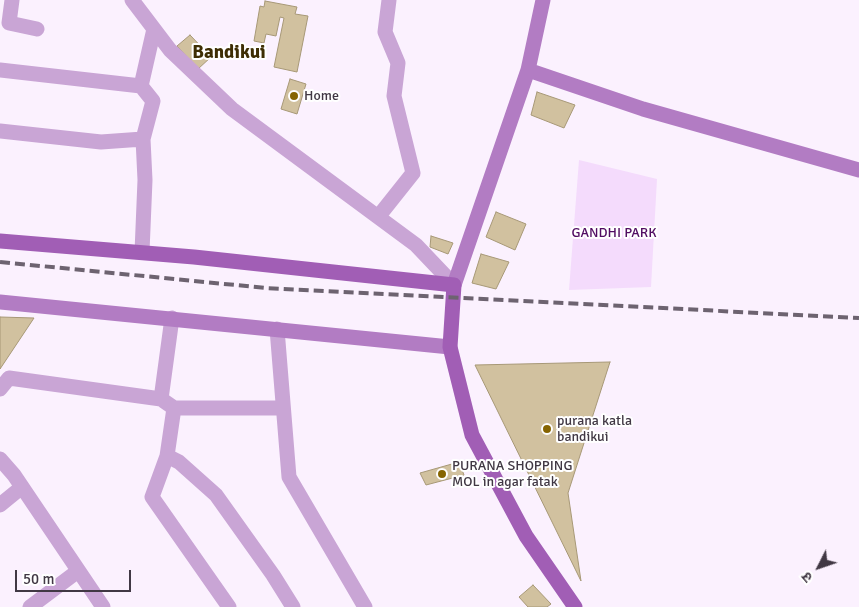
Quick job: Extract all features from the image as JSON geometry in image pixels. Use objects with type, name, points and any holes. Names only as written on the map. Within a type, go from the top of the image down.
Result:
[{"type":"main road","points":[[0,241],[142,252],[454,285],[450,347],[472,435],[526,536],[575,607]]},
{"type":"street","points":[[12,0],[9,23],[37,29]]},
{"type":"street","points":[[132,0],[170,50],[232,109],[416,245],[454,285],[528,70],[543,0]]},
{"type":"street","points":[[378,217],[413,173],[394,96],[398,63],[385,32],[389,0]]},
{"type":"street","points":[[141,86],[154,28]]},
{"type":"street","points":[[0,70],[141,86],[153,101],[143,139],[145,180],[142,252]]},
{"type":"street","points":[[528,70],[643,109],[859,170]]},
{"type":"street","points":[[0,131],[102,142],[143,139]]},
{"type":"street","points":[[0,302],[450,347]]},
{"type":"street","points":[[161,399],[172,318]]},
{"type":"street","points":[[277,329],[289,477],[364,607]]},
{"type":"street","points":[[0,389],[9,378],[161,399],[174,408],[283,408]]},
{"type":"street","points":[[174,408],[167,456],[152,497],[230,607]]},
{"type":"street","points":[[167,456],[179,462],[216,495],[273,575],[293,607]]},
{"type":"street","points":[[0,459],[14,475],[103,607]]},
{"type":"street","points":[[0,504],[22,487]]},
{"type":"street","points":[[30,607],[78,571]]},
{"type":"green space","name":"GANDHI PARK","points":[[579,160],[657,179],[651,287],[569,290]]},
{"type":"building","points":[[265,1],[297,7],[295,14],[308,16],[297,72],[274,67],[284,18],[280,17],[276,36],[266,34],[264,43],[254,41],[260,6],[264,7]]},
{"type":"building","points":[[190,35],[211,57],[198,69],[177,46]]},
{"type":"building","name":"Home","points":[[290,79],[306,84],[297,114],[281,109]]},
{"type":"building","points":[[537,92],[575,105],[564,128],[531,115]]},
{"type":"building","points":[[496,212],[526,224],[515,250],[486,237]]},
{"type":"building","points":[[431,236],[453,243],[448,254],[430,247]]},
{"type":"building","points":[[481,254],[509,262],[496,289],[472,283]]},
{"type":"building","points":[[0,317],[34,318],[0,369]]},
{"type":"building","name":"purana katla bandikui","points":[[610,362],[568,493],[581,581],[475,365]]},
{"type":"building","name":"PURANA SHOPPING MOL in agar fatak","points":[[459,462],[464,475],[426,485],[420,473]]},
{"type":"building","points":[[533,585],[551,604],[547,607],[528,607],[519,597]]},
{"type":"railway","points":[[0,262],[266,288],[859,318]]},
{"type":"place","name":"Home","points":[[294,96]]},
{"type":"place","name":"purana katla bandikui","points":[[547,429]]},
{"type":"place","name":"PURANA SHOPPING MOL in agar fatak","points":[[442,474]]},
{"type":"district","name":"Bandikui","points":[[229,53]]}]
